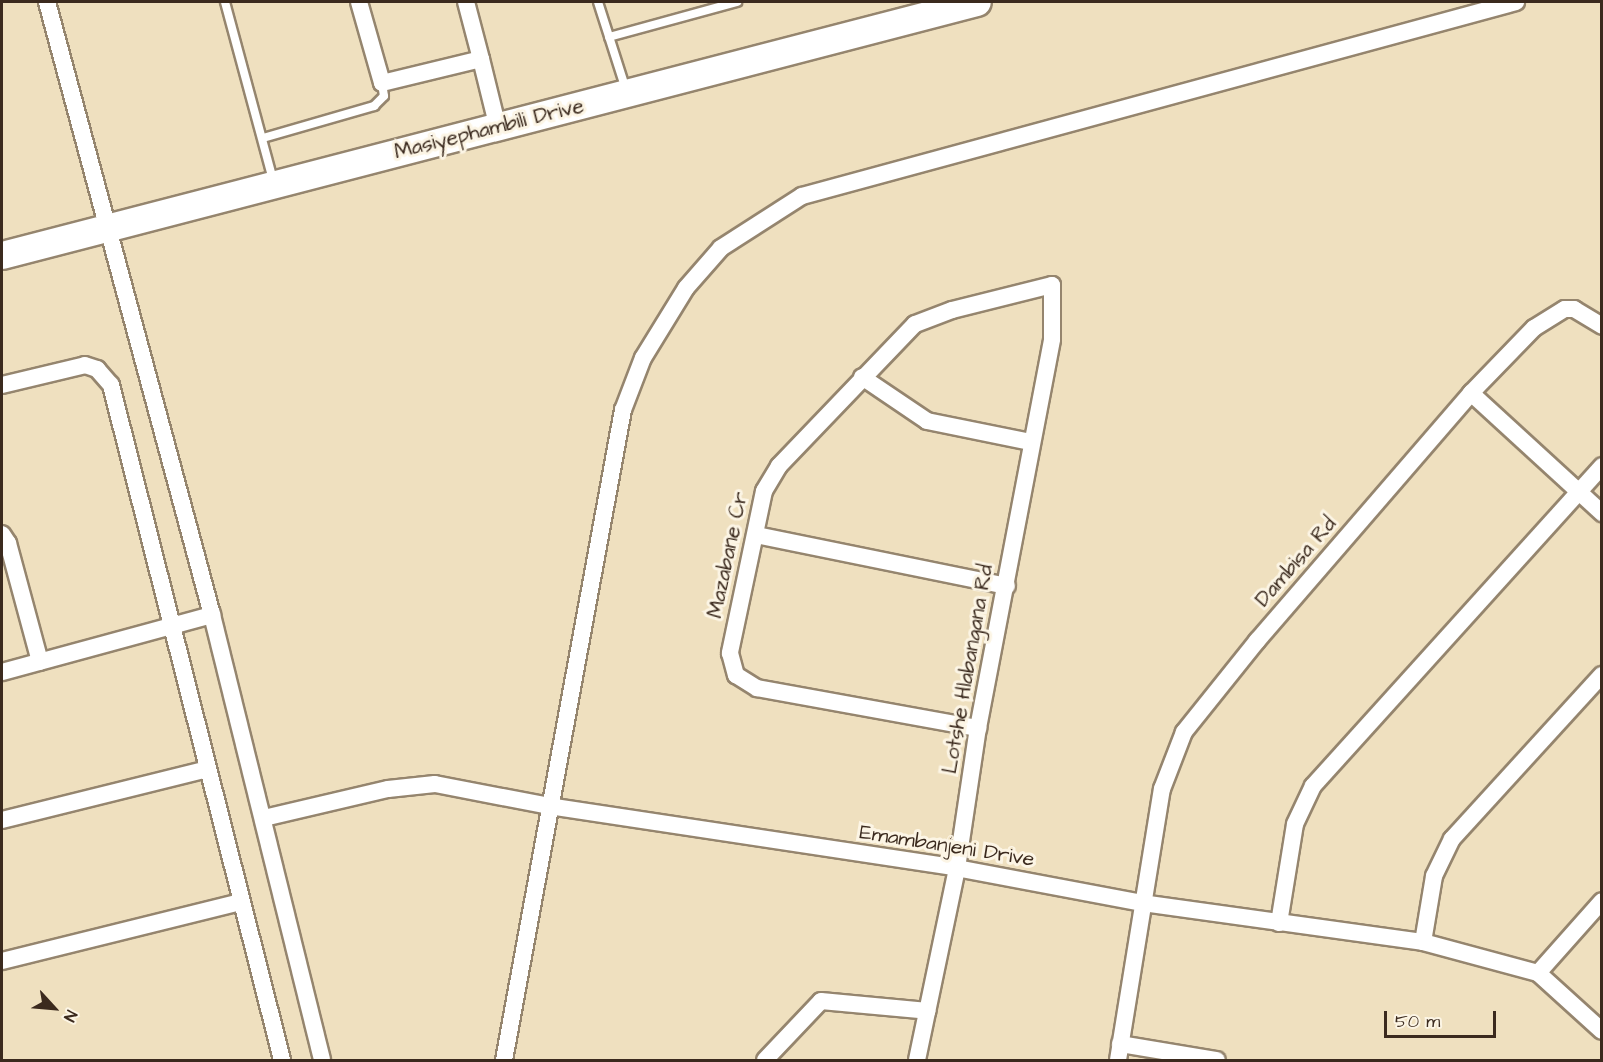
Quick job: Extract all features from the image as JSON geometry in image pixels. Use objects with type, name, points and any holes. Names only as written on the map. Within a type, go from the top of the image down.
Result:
[{"type":"main road","name":"Masiyephambili Drive","points":[[2,255],[977,2]]},
{"type":"street","points":[[47,2],[212,615],[322,1060]]},
{"type":"street","points":[[359,2],[382,83],[481,59]]},
{"type":"street","points":[[466,2],[498,128]]},
{"type":"street","points":[[504,1060],[623,410],[643,358],[686,288],[721,248],[802,196],[1516,2]]},
{"type":"street","name":"Mazabane Cr","points":[[978,728],[745,683],[736,675],[730,653],[770,478],[862,377],[915,324],[952,310],[1052,285]]},
{"type":"street","name":"Lotshe Hlabangana Rd","points":[[917,1060],[957,868],[978,728],[1007,586],[1030,442],[1052,339],[1052,285]]},
{"type":"street","name":"Dambisa Rd","points":[[1118,1060],[1162,789],[1184,732],[1201,706],[1472,393],[1534,328],[1551,316],[1574,309],[1602,326]]},
{"type":"street","points":[[2,385],[75,365],[85,365],[105,375],[115,396],[282,1060]]},
{"type":"street","points":[[862,377],[927,421],[1030,442]]},
{"type":"street","points":[[1472,393],[1602,513]]},
{"type":"street","points":[[1279,923],[1295,824],[1313,786],[1602,466]]},
{"type":"street","points":[[2,534],[8,543],[39,662]]},
{"type":"street","points":[[756,535],[1007,586]]},
{"type":"street","points":[[2,672],[172,628],[212,615]]},
{"type":"street","points":[[1423,942],[1434,876],[1452,839],[1602,675]]},
{"type":"street","points":[[2,820],[208,769]]},
{"type":"street","name":"Emambanjeni Drive","points":[[264,818],[388,789],[435,784],[549,806],[957,868],[1142,903],[1423,942],[1538,973],[1602,1031]]},
{"type":"street","points":[[1538,973],[1602,901]]},
{"type":"street","points":[[2,961],[242,902]]},
{"type":"street","points":[[765,1060],[821,1001],[928,1011]]},
{"type":"street","points":[[1120,1044],[1217,1060]]},
{"type":"lane","points":[[225,2],[263,138],[273,183]]},
{"type":"lane","points":[[598,2],[627,94]]},
{"type":"lane","points":[[609,37],[737,2]]},
{"type":"lane","points":[[263,138],[374,106],[384,96],[382,83]]}]
